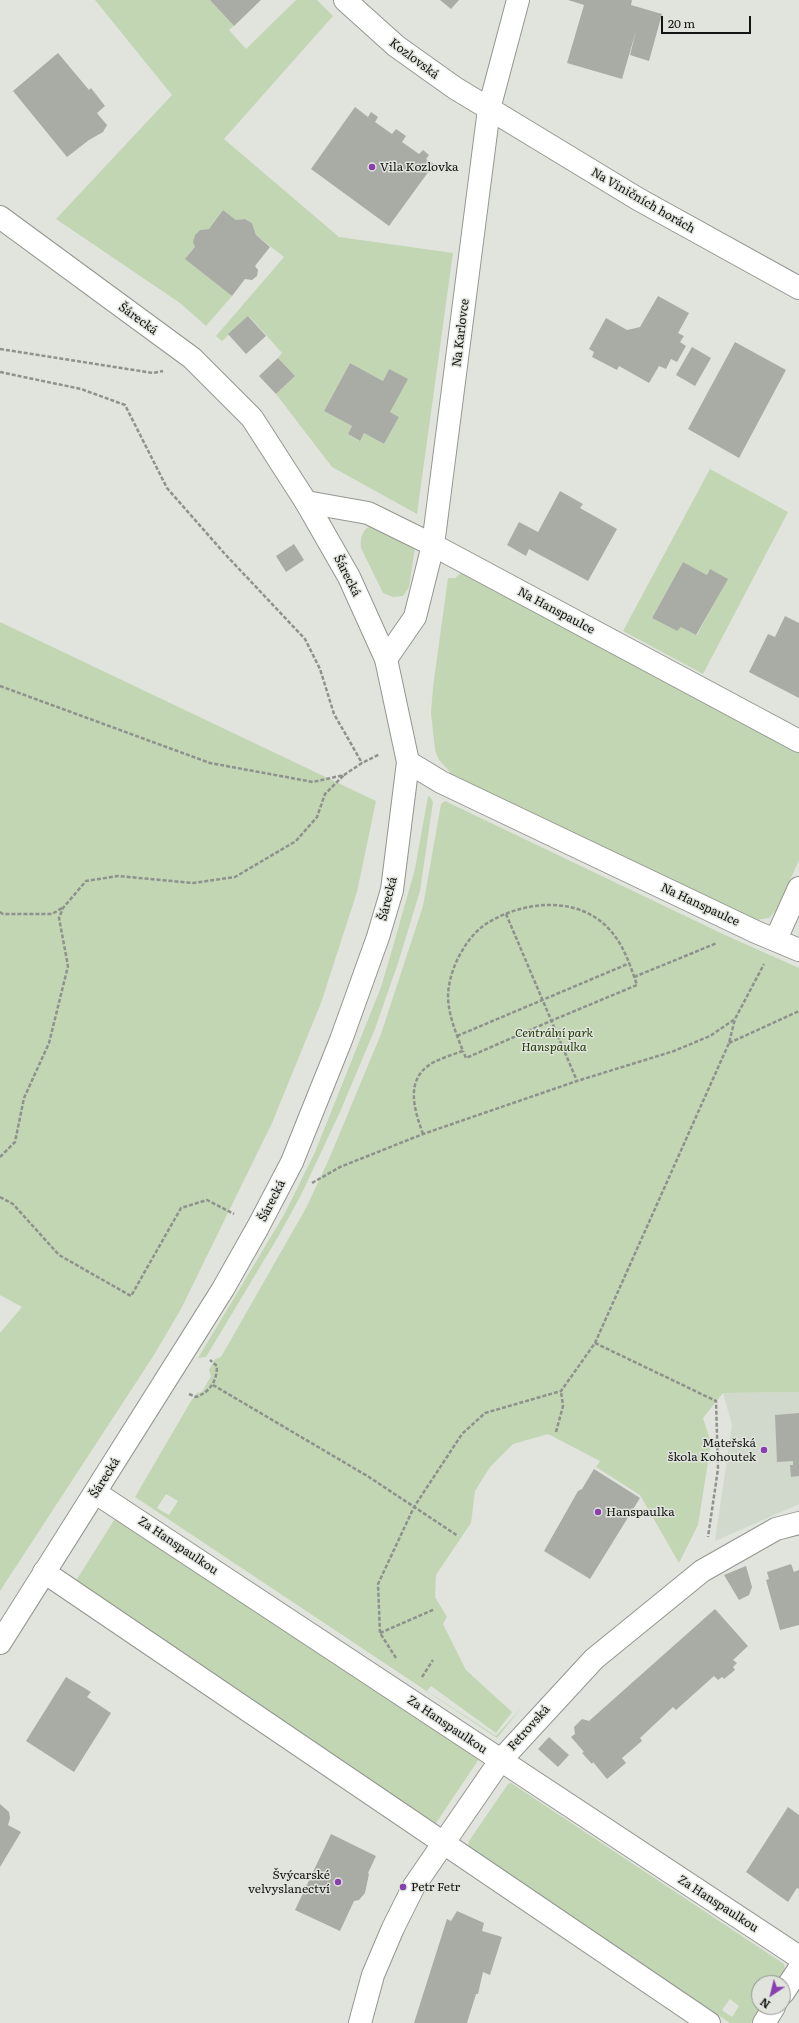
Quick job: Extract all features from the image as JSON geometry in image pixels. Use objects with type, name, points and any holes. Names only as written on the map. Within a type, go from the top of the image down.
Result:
[{"type":"street","name":"Kozlovská","points":[[346,0],[396,46],[454,88],[489,109]]},
{"type":"street","name":"Na Karlovce","points":[[386,659],[415,617],[433,545],[489,109],[518,0]]},
{"type":"street","name":"Na Viničních horách","points":[[489,109],[638,199],[799,288]]},
{"type":"street","name":"Šárecká","points":[[0,217],[192,358],[252,418],[306,502],[349,577],[386,659],[408,762],[392,890],[378,937],[340,1040],[292,1162],[223,1290],[0,1643]]},
{"type":"street","name":"Na Hanspaulce","points":[[306,502],[368,513],[433,545],[799,741]]},
{"type":"street","name":"Na Hanspaulce","points":[[408,762],[441,782],[799,950]]},
{"type":"street","points":[[776,939],[799,888]]},
{"type":"street","name":"Za Hanspaulkou","points":[[96,1492],[500,1761],[799,1957]]},
{"type":"street","name":"Fetrovská","points":[[360,2023],[373,1975],[393,1928],[414,1886],[500,1761],[594,1659],[702,1571],[776,1529],[799,1523]]},
{"type":"street","points":[[44,1572],[710,2023]]},
{"type":"street","points":[[791,1981],[799,1969]]},
{"type":"path","points":[[0,349],[153,373],[167,370],[192,358]]},
{"type":"path","points":[[0,372],[81,389],[125,404],[167,488],[224,553],[305,639],[320,669],[334,714],[362,763]]},
{"type":"path","points":[[0,686],[210,763],[313,782],[344,775]]},
{"type":"path","points":[[0,912],[3,914],[52,914],[62,908],[86,881],[118,876],[192,883],[235,877],[296,841],[317,817],[325,794],[344,775],[362,763],[385,751]]},
{"type":"path","points":[[564,905],[587,913],[609,928],[622,945],[637,985],[466,1058],[457,1036],[450,1007],[449,987],[454,966],[470,941],[483,927],[506,914],[531,906],[564,905]]},
{"type":"path","points":[[0,1158],[15,1142],[24,1098],[49,1043],[68,966],[59,918],[62,908]]},
{"type":"path","points":[[506,914],[553,1020],[577,1081]]},
{"type":"path","points":[[400,1663],[380,1633],[378,1584],[414,1507],[462,1434],[485,1413],[561,1391],[595,1343],[728,1043],[735,1019],[762,970],[776,939]]},
{"type":"path","points":[[634,977],[718,943]]},
{"type":"path","points":[[457,1036],[630,963]]},
{"type":"path","points":[[728,1043],[799,1012]]},
{"type":"path","points":[[312,1183],[340,1167],[423,1134],[577,1081],[674,1051],[710,1036],[735,1019]]},
{"type":"path","points":[[423,1134],[417,1118],[412,1092],[420,1075],[432,1063],[463,1051]]},
{"type":"path","points":[[0,1197],[13,1204],[59,1255],[131,1296],[181,1208],[207,1200],[258,1227]]},
{"type":"path","points":[[595,1343],[716,1401],[718,1469],[702,1571]]},
{"type":"path","points":[[189,1394],[196,1398],[205,1394],[213,1385],[217,1374],[217,1366],[210,1360]]},
{"type":"path","points":[[213,1385],[369,1478],[458,1536]]},
{"type":"path","points":[[556,1432],[563,1406],[561,1391]]},
{"type":"path","points":[[380,1633],[435,1609]]},
{"type":"path","points":[[419,1682],[433,1660]]},
{"type":"shaded area","name":"Mateřská škola Kohoutek","points":[[799,1392],[799,1504],[715,1541],[732,1425],[723,1393]]},
{"type":"green space","points":[[95,0],[210,0],[234,26],[229,30],[246,49],[296,0],[317,0],[333,16],[224,139],[339,237],[453,253],[417,514],[332,467],[276,394],[295,376],[278,358],[282,353],[249,316],[222,341],[216,336],[284,257],[256,235],[252,223],[245,219],[236,220],[223,210],[209,229],[200,230],[194,237],[195,247],[186,259],[232,296],[206,326],[180,303],[56,219],[172,95]],"holes":[[[350,363],[383,381],[389,369],[390,412],[399,417],[384,444],[364,433],[359,441],[348,434],[352,426],[324,411]]]},
{"type":"green space","points":[[710,469],[788,512],[703,674],[623,631]],"holes":[[[683,562],[707,575],[710,570],[727,579],[697,635],[681,627],[677,631],[652,618]]]},
{"type":"green space","points":[[370,526],[415,548],[409,587],[403,596],[393,597],[383,593],[361,548],[362,535]]},
{"type":"green space","points":[[461,573],[799,753],[799,860],[777,909],[769,918],[756,920],[449,776],[450,772],[439,760],[435,750],[431,713],[433,687],[448,578],[455,578]]},
{"type":"green space","points":[[0,622],[376,801],[357,892],[321,1003],[272,1123],[181,1309],[154,1355],[0,1591],[0,1333],[22,1307],[0,1295]]},
{"type":"green space","points":[[428,796],[433,802],[420,891],[399,960],[375,1029],[340,1112],[301,1195],[278,1237],[206,1357],[198,1358],[284,1215],[315,1152],[381,987],[415,869]]},
{"type":"green space","name":"Centrální park Hanspaulka","points":[[445,801],[725,935],[799,968],[799,1392],[723,1393],[703,1418],[711,1443],[698,1525],[679,1563],[640,1495],[596,1467],[600,1461],[548,1434],[513,1444],[490,1467],[475,1491],[471,1523],[436,1575],[435,1597],[447,1617],[443,1624],[466,1670],[512,1712],[496,1733],[431,1686],[427,1691],[496,1736],[523,1706],[497,1738],[135,1497],[191,1401],[197,1393],[202,1392],[211,1376],[209,1370],[215,1359],[221,1357],[306,1208],[329,1159],[381,1034],[423,906],[441,804]],"holes":[[[166,1494],[178,1501],[169,1515],[157,1508]]]},
{"type":"green space","points":[[116,1517],[479,1759],[434,1826],[74,1584]]},
{"type":"green space","points":[[511,1783],[784,1964],[785,1971],[782,1975],[751,1975],[751,2015],[756,2015],[751,2023],[730,2023],[468,1848],[469,1841],[508,1784]],"holes":[[[730,1999],[739,2006],[732,2017],[722,2010]]]},
{"type":"building","points":[[210,0],[261,0],[234,26]]},
{"type":"building","points":[[440,0],[459,0],[451,9]]},
{"type":"building","points":[[568,0],[632,0],[631,5],[662,14],[649,61],[630,55],[636,31],[622,79],[567,63],[584,5]]},
{"type":"building","points":[[58,53],[89,90],[91,88],[105,106],[97,113],[107,125],[103,132],[89,140],[67,157],[13,91]]},
{"type":"building","name":"Vila Kozlovka","points":[[355,107],[368,117],[371,112],[378,117],[375,122],[392,134],[396,129],[406,136],[402,142],[419,154],[423,150],[429,155],[426,159],[434,164],[389,226],[311,169]]},
{"type":"building","points":[[223,210],[236,220],[245,219],[252,223],[256,235],[270,247],[255,266],[258,270],[257,276],[252,280],[245,279],[232,296],[185,259],[195,247],[193,242],[195,235],[200,230],[209,229]]},
{"type":"building","points":[[658,296],[689,313],[678,333],[684,336],[680,342],[686,346],[677,362],[671,359],[666,369],[659,366],[649,383],[619,366],[617,370],[592,357],[594,352],[589,349],[606,318],[627,330],[640,327]]},
{"type":"building","points":[[248,316],[266,336],[246,354],[228,334]]},
{"type":"building","points":[[735,342],[786,370],[739,458],[688,429]]},
{"type":"building","points":[[692,347],[711,358],[695,386],[676,375]]},
{"type":"building","points":[[278,358],[295,376],[276,394],[259,376]]},
{"type":"building","points":[[350,363],[383,381],[389,369],[408,379],[390,412],[399,417],[384,444],[364,433],[360,441],[348,434],[352,426],[324,411]]},
{"type":"building","points":[[560,491],[583,504],[580,508],[617,529],[588,581],[529,549],[526,556],[507,545],[519,522],[538,532]]},
{"type":"building","points":[[294,544],[304,560],[286,572],[276,556]]},
{"type":"building","points":[[683,562],[707,575],[710,569],[728,579],[696,635],[681,627],[677,631],[652,618]]},
{"type":"building","points":[[785,616],[799,623],[799,698],[749,672],[768,634],[775,637]]},
{"type":"building","points":[[799,1413],[799,1476],[791,1477],[790,1465],[793,1465],[793,1461],[777,1462],[775,1415]]},
{"type":"building","name":"Hanspaulka","points":[[594,1469],[640,1498],[590,1579],[544,1551],[578,1491],[582,1489]]},
{"type":"building","points":[[791,1564],[794,1572],[799,1570],[799,1625],[780,1630],[766,1580],[769,1579],[767,1572]]},
{"type":"building","points":[[746,1566],[752,1587],[749,1595],[739,1600],[724,1575]]},
{"type":"building","points":[[715,1609],[748,1646],[733,1660],[737,1663],[733,1667],[735,1670],[724,1679],[722,1677],[718,1680],[714,1676],[676,1710],[673,1707],[640,1738],[642,1741],[622,1758],[626,1763],[607,1779],[593,1762],[592,1764],[582,1753],[584,1752],[571,1737],[575,1734],[574,1727],[582,1719],[589,1721]]},
{"type":"building","points":[[66,1677],[91,1692],[87,1697],[111,1713],[74,1772],[26,1741]]},
{"type":"building","points":[[549,1737],[569,1755],[558,1767],[538,1749]]},
{"type":"building","points":[[0,1804],[9,1812],[10,1818],[8,1825],[21,1832],[0,1867]]},
{"type":"building","points":[[788,1807],[799,1815],[799,1889],[797,1888],[788,1902],[746,1872]]},
{"type":"building","name":"Švýcarské velvyslanectví","points":[[331,1834],[376,1856],[368,1873],[365,1893],[359,1900],[354,1901],[340,1931],[295,1910]]},
{"type":"building","points":[[457,1911],[484,1923],[482,1931],[502,1937],[490,1975],[483,1972],[478,1994],[476,1994],[467,2023],[414,2023],[447,1919],[451,1921]]},
{"type":"place","name":"Vila Kozlovka","points":[[372,167]]},
{"type":"place","name":"Mateřská škola Kohoutek","points":[[764,1450]]},
{"type":"place","name":"Hanspaulka","points":[[598,1512]]},
{"type":"place","name":"Švýcarské velvyslanectví","points":[[338,1882]]},
{"type":"place","name":"Petr Fetr","points":[[403,1887]]}]
